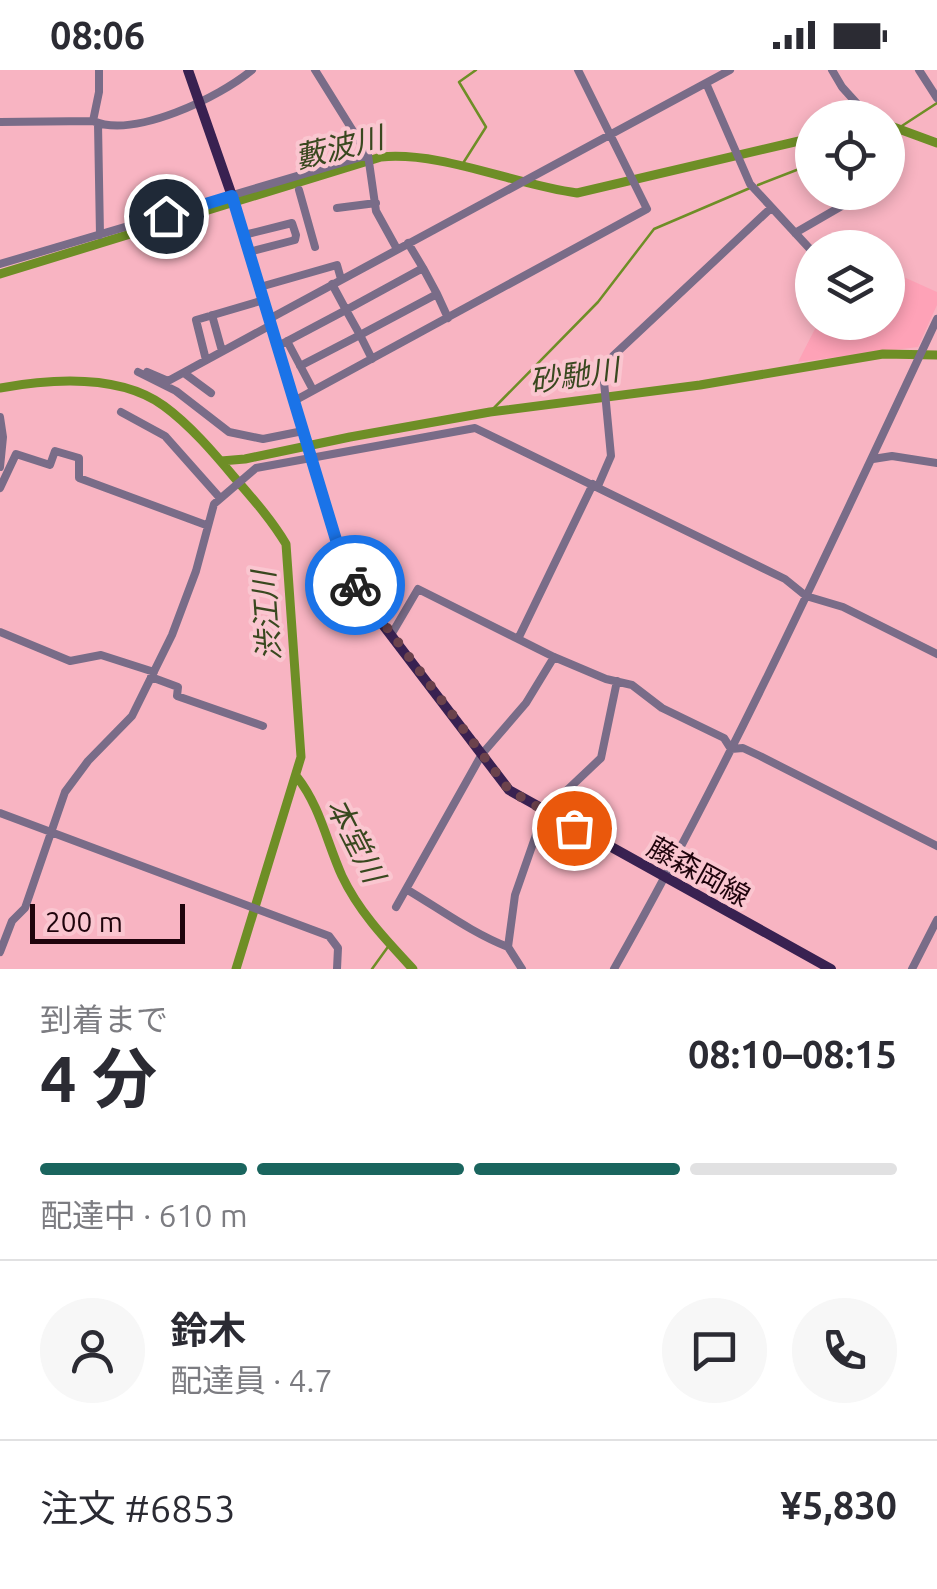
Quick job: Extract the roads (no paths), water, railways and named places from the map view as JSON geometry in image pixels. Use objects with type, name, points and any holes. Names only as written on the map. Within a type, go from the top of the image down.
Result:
[{"type":"main road","name":"藤森岡線","points":[[188,70],[270,322],[283,344],[294,401],[350,576],[392,635],[509,790],[831,969]]},
{"type":"street","points":[[99,70],[96,122],[100,235]]},
{"type":"street","points":[[0,122],[96,122],[107,126],[170,116],[238,82],[252,70]]},
{"type":"street","points":[[316,70],[368,155],[380,220],[397,249]]},
{"type":"street","points":[[294,401],[647,209],[578,70]]},
{"type":"street","points":[[303,431],[263,440],[229,432],[176,392],[138,372],[154,373],[168,381],[184,373],[337,281],[730,70]]},
{"type":"street","points":[[920,70],[937,98]]},
{"type":"street","points":[[835,71],[857,100]]},
{"type":"street","points":[[706,83],[750,184],[794,233],[834,210]]},
{"type":"street","points":[[0,264],[368,155]]},
{"type":"street","points":[[299,190],[315,247]]},
{"type":"street","points":[[338,208],[376,203]]},
{"type":"street","points":[[518,639],[611,456],[604,382],[613,356],[770,208]]},
{"type":"street","points":[[244,235],[292,222],[296,235],[294,240],[249,252]]},
{"type":"street","points":[[408,243],[448,318]]},
{"type":"street","points":[[260,287],[337,265],[337,281],[346,310],[372,359]]},
{"type":"street","points":[[313,390],[283,344],[423,268]]},
{"type":"street","points":[[300,366],[436,294]]},
{"type":"street","points":[[206,360],[196,320],[264,300]]},
{"type":"street","points":[[212,315],[222,351]]},
{"type":"street","points":[[614,969],[666,878],[731,749],[937,320]]},
{"type":"street","points":[[184,373],[211,393]]},
{"type":"street","points":[[122,412],[164,436],[220,498]]},
{"type":"street","points":[[0,416],[0,466]]},
{"type":"street","points":[[0,952],[3,936],[26,908],[64,792],[132,716],[172,635],[196,571],[214,504],[256,468],[475,428],[786,578],[806,596],[844,607],[937,654]]},
{"type":"street","points":[[0,488],[16,454],[50,465],[56,451],[79,458],[79,478],[206,525]]},
{"type":"street","points":[[873,459],[892,456],[937,463]]},
{"type":"street","points":[[392,635],[418,589],[554,657],[632,685],[662,708],[724,738],[731,749]]},
{"type":"street","points":[[0,632],[70,660],[101,656],[178,687],[177,696],[263,726]]},
{"type":"street","points":[[396,907],[482,754],[526,704],[554,657]]},
{"type":"street","points":[[508,946],[515,895],[544,812],[600,758],[617,681]]},
{"type":"street","points":[[731,749],[743,748],[760,756],[937,846]]},
{"type":"street","points":[[0,813],[329,936],[338,948],[337,969]]},
{"type":"street","points":[[406,890],[467,924],[480,936],[508,946],[522,969]]},
{"type":"street","points":[[912,969],[937,920]]},
{"type":"waterway","points":[[460,168],[486,127],[459,82],[476,70]]},
{"type":"waterway","points":[[905,124],[937,103]]},
{"type":"waterway","name":"藪波川","points":[[905,131],[937,143]]},
{"type":"waterway","name":"藪波川","points":[[0,274],[381,157],[428,159],[577,193],[795,142]]},
{"type":"waterway","points":[[758,185],[795,171]]},
{"type":"waterway","points":[[490,412],[598,302],[654,229],[750,188]]},
{"type":"waterway","name":"砂馳川","points":[[221,461],[490,412],[700,385],[883,354],[937,355]]},
{"type":"waterway","name":"渋江川","points":[[0,388],[84,382],[127,388],[146,396],[164,406],[201,440],[262,509],[286,544],[301,757],[236,969]]},
{"type":"waterway","name":"本堂川","points":[[297,777],[317,812],[356,902],[413,969]]},
{"type":"waterway","points":[[372,969],[390,944]]}]
